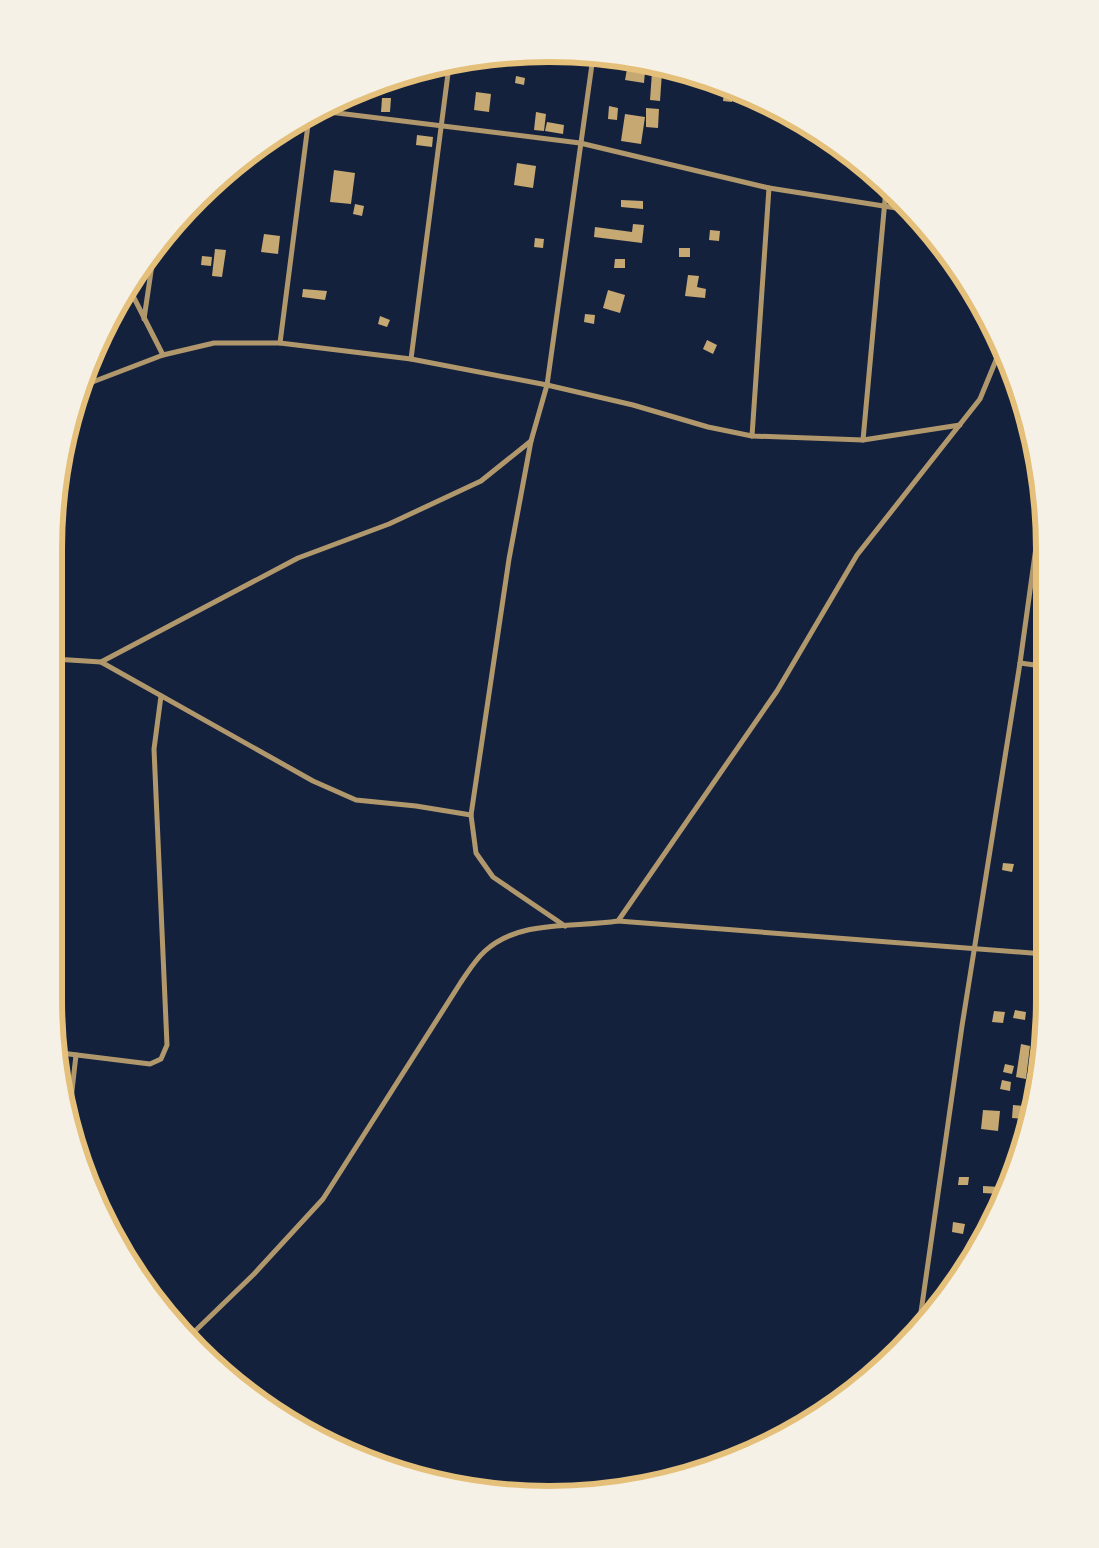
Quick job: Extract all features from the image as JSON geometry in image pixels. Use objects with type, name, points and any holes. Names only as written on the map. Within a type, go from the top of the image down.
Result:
[{"type":"street","points":[[566,926],[493,877],[476,853],[471,816],[509,559],[531,441],[547,385],[592,65]]},
{"type":"street","points":[[410,359],[448,73]]},
{"type":"street","points":[[335,113],[580,143],[769,188],[897,209]]},
{"type":"street","points":[[280,343],[308,127]]},
{"type":"street","points":[[752,436],[769,188]]},
{"type":"street","points":[[863,440],[885,197]]},
{"type":"street","points":[[144,319],[151,270]]},
{"type":"street","points":[[133,297],[164,355]]},
{"type":"street","points":[[92,382],[164,355],[214,343],[280,343],[410,359],[547,385],[633,405],[708,427],[752,436],[863,440],[960,425]]},
{"type":"street","points":[[618,921],[777,691],[857,555],[910,485],[980,399],[997,359]]},
{"type":"street","points":[[101,662],[298,558],[389,524],[481,481],[531,441]]},
{"type":"street","points":[[921,1314],[974,948],[1020,664],[1036,548]]},
{"type":"street","points":[[62,660],[101,662],[313,781],[356,800],[416,806],[471,816]]},
{"type":"street","points":[[1020,664],[1036,665]]},
{"type":"street","points":[[66,1054],[150,1064],[161,1059],[167,1045],[154,749],[160,696]]},
{"type":"street","points":[[194,1332],[254,1274],[323,1200],[456,990],[485,951],[511,935],[542,926],[591,926],[618,921],[1036,953]]},
{"type":"street","points":[[72,1093],[76,1055]]},
{"type":"building","points":[[627,69],[645,72],[644,83],[625,80]]},
{"type":"building","points":[[652,74],[662,76],[660,101],[650,100]]},
{"type":"building","points":[[516,76],[525,78],[524,85],[515,83]]},
{"type":"building","points":[[476,92],[491,94],[489,112],[474,110]]},
{"type":"building","points":[[724,95],[732,99],[732,102],[723,101]]},
{"type":"building","points":[[382,98],[391,98],[390,112],[381,112]]},
{"type":"building","points":[[609,106],[618,108],[617,120],[608,119]]},
{"type":"building","points":[[646,108],[659,109],[658,128],[646,127]]},
{"type":"building","points":[[536,112],[546,114],[544,131],[534,130]]},
{"type":"building","points":[[625,114],[645,117],[641,144],[621,141]]},
{"type":"building","points":[[547,122],[564,125],[563,134],[545,131]]},
{"type":"building","points":[[417,135],[433,137],[432,147],[416,145]]},
{"type":"building","points":[[517,163],[536,166],[533,188],[514,185]]},
{"type":"building","points":[[334,170],[355,173],[351,204],[330,202]]},
{"type":"building","points":[[621,200],[643,201],[643,209],[621,207]]},
{"type":"building","points":[[355,204],[364,206],[362,216],[353,214]]},
{"type":"building","points":[[633,224],[644,225],[642,243],[594,237],[595,227],[632,232]]},
{"type":"building","points":[[710,230],[720,231],[719,241],[709,240]]},
{"type":"building","points":[[264,234],[280,236],[278,254],[261,252]]},
{"type":"building","points":[[535,238],[544,239],[543,248],[534,247]]},
{"type":"building","points":[[679,248],[690,248],[690,257],[679,257]]},
{"type":"building","points":[[215,249],[226,250],[222,277],[212,276]]},
{"type":"building","points":[[202,256],[212,257],[211,266],[201,265]]},
{"type":"building","points":[[615,259],[625,259],[625,268],[614,268]]},
{"type":"building","points":[[688,275],[699,276],[697,287],[706,289],[705,298],[685,296]]},
{"type":"building","points":[[303,289],[327,291],[325,300],[302,297]]},
{"type":"building","points":[[608,290],[625,295],[620,313],[603,308]]},
{"type":"building","points":[[585,314],[595,315],[594,324],[584,322]]},
{"type":"building","points":[[380,316],[390,320],[387,327],[378,324]]},
{"type":"building","points":[[707,340],[717,345],[713,354],[703,349]]},
{"type":"building","points":[[1036,627],[1036,644],[1034,644]]},
{"type":"building","points":[[1003,863],[1014,864],[1012,872],[1002,870]]},
{"type":"building","points":[[1015,1010],[1026,1012],[1025,1020],[1013,1018]]},
{"type":"building","points":[[994,1011],[1005,1012],[1003,1023],[992,1022]]},
{"type":"building","points":[[1021,1044],[1030,1046],[1026,1079],[1016,1077]]},
{"type":"building","points":[[1005,1064],[1014,1066],[1012,1074],[1003,1072]]},
{"type":"building","points":[[1002,1080],[1011,1082],[1010,1091],[1000,1089]]},
{"type":"building","points":[[1013,1105],[1024,1106],[1021,1119],[1012,1118]]},
{"type":"building","points":[[983,1110],[1000,1111],[998,1131],[981,1129]]},
{"type":"building","points":[[959,1177],[969,1177],[968,1185],[958,1185]]},
{"type":"building","points":[[983,1186],[998,1187],[995,1194],[983,1193]]},
{"type":"building","points":[[953,1222],[965,1224],[963,1234],[952,1232]]}]
